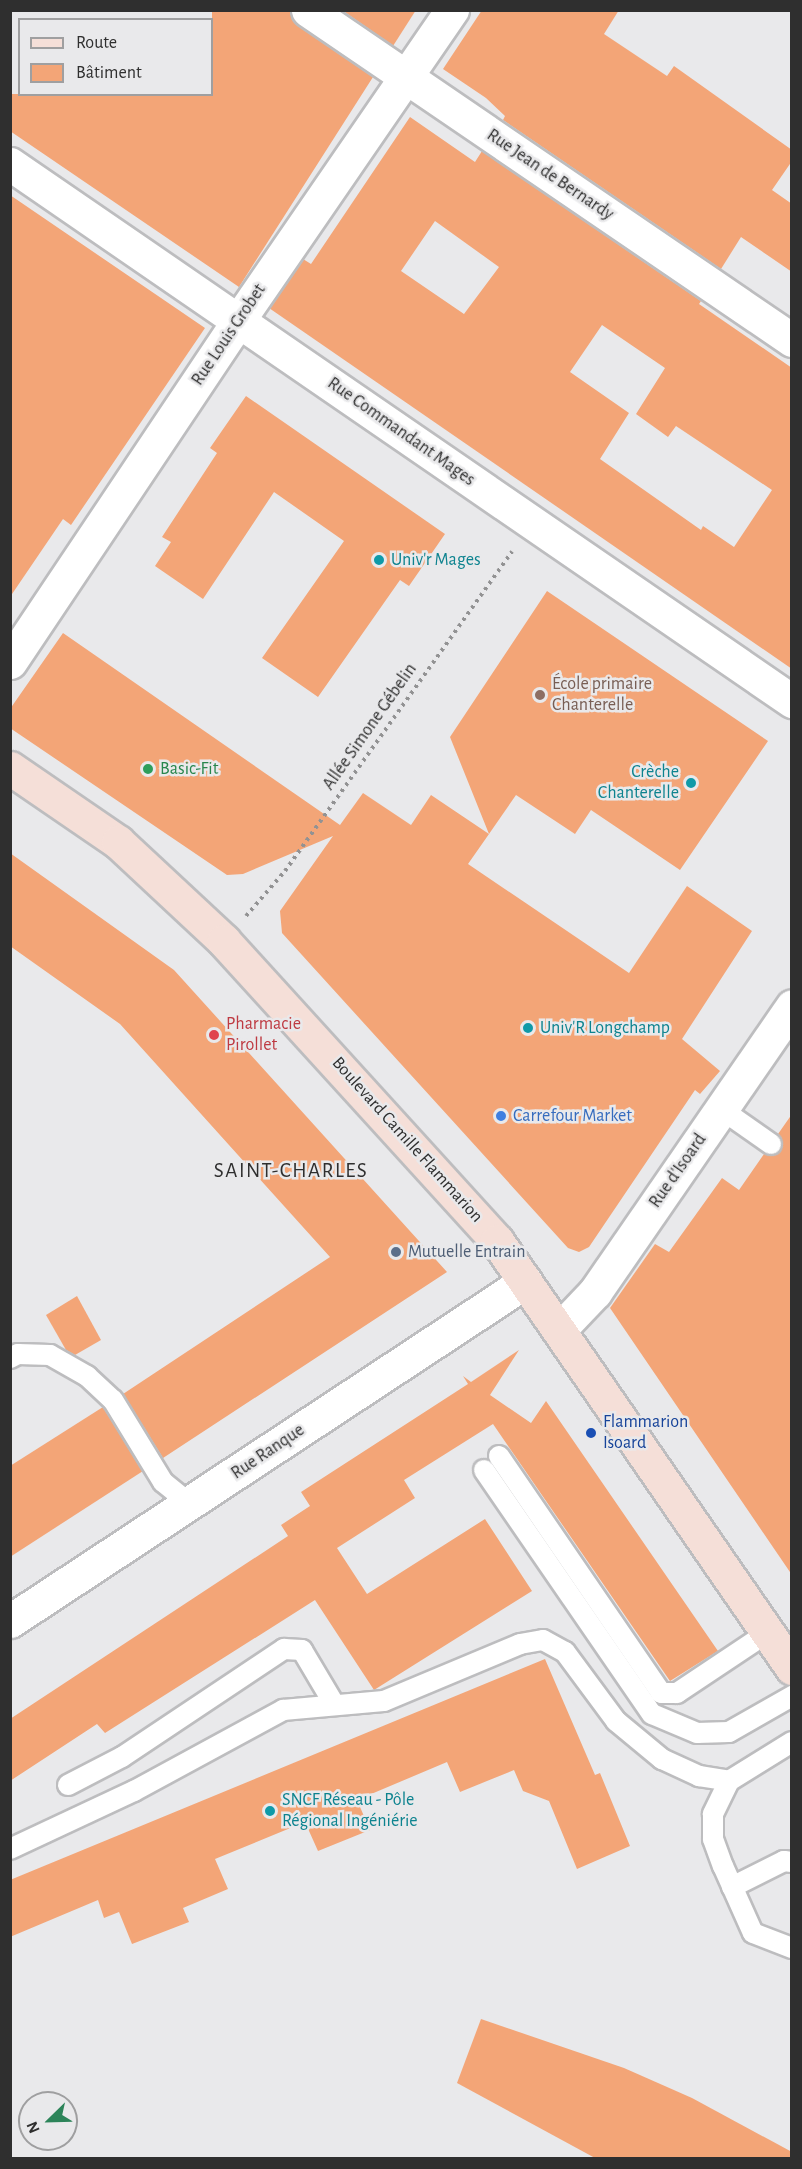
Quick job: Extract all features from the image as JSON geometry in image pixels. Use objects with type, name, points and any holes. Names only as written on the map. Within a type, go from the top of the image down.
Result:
[{"type":"street","name":"Rue Jean de Bernardy","points":[[309,10],[792,340]]},
{"type":"street","name":"Rue Louis Grobet","points":[[10,662],[238,321],[452,10]]},
{"type":"street","name":"Rue Commandant Mages","points":[[10,165],[792,701]]},
{"type":"street","name":"Boulevard Camille Flammarion","points":[[10,768],[89,819],[224,941],[489,1232],[792,1668]]},
{"type":"street","name":"Rue d'Isoard","points":[[559,1330],[595,1292],[792,1006]]},
{"type":"street","name":"Rue Ranque","points":[[10,1621],[525,1282]]},
{"type":"lane","points":[[721,1109],[771,1144]]},
{"type":"lane","points":[[10,1358],[18,1354],[50,1355],[87,1376],[113,1400],[163,1482],[189,1503]]},
{"type":"lane","points":[[499,1456],[661,1693],[677,1693],[767,1633]]},
{"type":"lane","points":[[484,1470],[652,1714],[697,1733],[729,1732],[792,1696]]},
{"type":"lane","points":[[10,1849],[134,1791],[283,1710],[384,1701],[520,1644],[543,1640],[564,1652],[616,1721],[662,1759],[699,1776],[729,1781]]},
{"type":"lane","points":[[68,1785],[122,1757],[284,1649],[302,1650],[334,1704]]},
{"type":"lane","points":[[792,1742],[729,1781],[713,1814],[713,1839],[753,1933],[792,1948]]},
{"type":"lane","points":[[732,1887],[784,1861],[792,1862]]},
{"type":"path","name":"Allée Simone Gébelin","points":[[224,941],[285,871],[533,524]]},
{"type":"building","points":[[212,10],[290,10],[297,25],[373,77],[239,287],[10,131],[10,94],[18,94],[18,96],[213,96]]},
{"type":"building","points":[[342,10],[416,10],[393,46]]},
{"type":"building","points":[[482,10],[619,10],[604,34],[667,76],[674,66],[792,150],[792,161],[772,190],[792,204],[792,272],[741,237],[721,269],[503,120],[505,116],[486,98],[443,69]]},
{"type":"building","points":[[410,117],[475,162],[482,151],[701,301],[699,304],[792,368],[792,669],[269,308],[303,259],[311,264]],"holes":[[[435,221],[499,267],[464,314],[401,271]],[[602,325],[665,368],[636,414],[668,437],[676,426],[772,490],[734,547],[703,526],[701,530],[600,459],[629,413],[570,372]]]},
{"type":"building","points":[[10,195],[205,328],[71,525],[63,519],[10,597]]},
{"type":"building","name":"Univ'r Mages","points":[[246,396],[445,534],[409,586],[400,580],[318,697],[262,658],[344,541],[274,492],[203,599],[155,566],[171,542],[162,537],[217,453],[210,448]]},
{"type":"building","points":[[547,591],[768,741],[680,870],[591,810],[575,834],[516,795],[489,834],[450,737]]},
{"type":"building","name":"Univ'R Longchamp","points":[[63,633],[340,825],[363,793],[411,825],[431,795],[489,834],[468,864],[629,973],[687,886],[752,931],[682,1039],[720,1071],[700,1094],[695,1090],[589,1247],[579,1252],[568,1248],[282,933],[280,911],[333,836],[243,874],[227,875],[10,728],[10,709]]},
{"type":"building","points":[[10,853],[174,970],[447,1272],[163,1458],[123,1394],[330,1257],[120,1024],[10,946]]},
{"type":"building","points":[[792,1114],[792,1575],[610,1308],[655,1244],[669,1252],[722,1178],[739,1190],[764,1154],[780,1151],[783,1144],[778,1134]]},
{"type":"building","points":[[77,1296],[101,1340],[75,1355],[66,1350],[46,1315]]},
{"type":"building","points":[[519,1350],[490,1395],[531,1423],[546,1401],[718,1651],[670,1681],[493,1424],[404,1480],[415,1498],[337,1548],[367,1594],[485,1519],[532,1591],[374,1690],[315,1600],[105,1733],[97,1724],[10,1781],[10,1719],[288,1536],[281,1525],[310,1506],[301,1492],[468,1384],[463,1376],[471,1382]]},
{"type":"building","points":[[103,1407],[143,1471],[10,1557],[10,1466]]},
{"type":"building","name":"SNCF Réseau - Pôle Régional Ingéniérie","points":[[545,1659],[595,1775],[600,1773],[630,1846],[577,1869],[549,1801],[523,1791],[514,1770],[460,1792],[447,1762],[357,1800],[370,1830],[318,1851],[305,1822],[215,1859],[228,1889],[183,1908],[189,1922],[132,1944],[119,1912],[104,1918],[98,1900],[10,1937],[10,1880]]},
{"type":"building","points":[[481,2019],[624,2068],[692,2098],[792,2152],[792,2158],[595,2158],[457,2083]]},
{"type":"place","name":"Univ'r Mages","points":[[379,560]]},
{"type":"place","name":"École primaire Chanterelle","points":[[540,695]]},
{"type":"place","name":"Basic-Fit","points":[[148,769]]},
{"type":"place","name":"Crèche Chanterelle","points":[[691,783]]},
{"type":"place","name":"Univ'R Longchamp","points":[[528,1028]]},
{"type":"place","name":"Pharmacie Pirollet","points":[[214,1035]]},
{"type":"place","name":"Carrefour Market","points":[[501,1116]]},
{"type":"place","name":"Mutuelle Entrain","points":[[396,1252]]},
{"type":"place","name":"Flammarion Isoard","points":[[591,1433]]},
{"type":"place","name":"SNCF Réseau - Pôle Régional Ingéniérie","points":[[270,1811]]},
{"type":"district","name":"SAINT-CHARLES","points":[[291,1171]]}]
